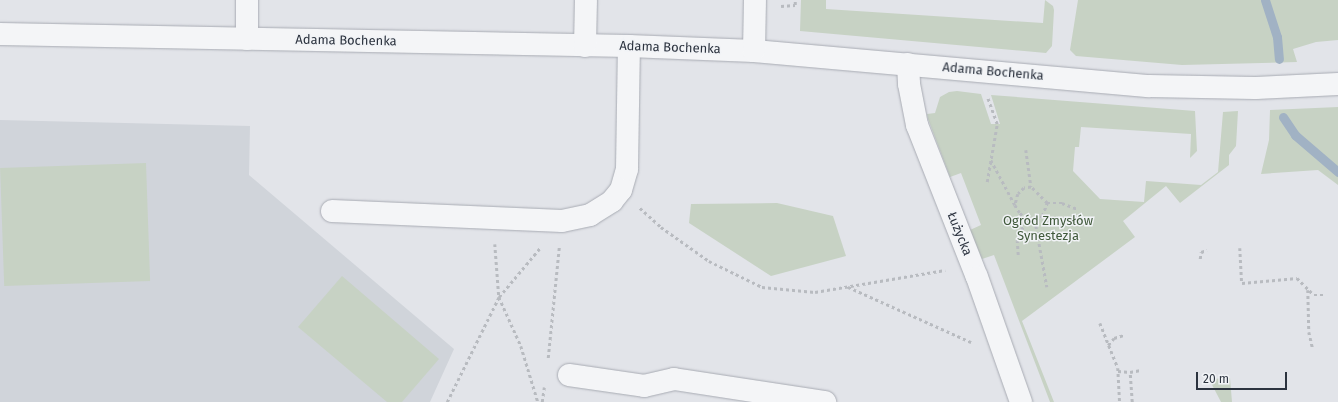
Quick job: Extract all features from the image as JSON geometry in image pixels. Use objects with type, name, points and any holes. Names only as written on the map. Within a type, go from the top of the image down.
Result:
[{"type":"street","points":[[247,0],[247,39]]},
{"type":"street","points":[[586,0],[586,46]]},
{"type":"street","points":[[754,51],[765,3]]},
{"type":"street","name":"Adama Bochenka","points":[[0,34],[629,46],[754,51],[1148,86],[1256,88],[1338,84]]},
{"type":"street","points":[[332,211],[562,221],[590,215],[612,201],[621,190],[627,169],[629,46]]},
{"type":"street","name":"Łużycka","points":[[908,64],[909,84],[917,125],[977,278],[1021,402]]},
{"type":"street","points":[[568,376],[644,386],[674,379],[825,402]]},
{"type":"path","points":[[765,3],[795,5],[796,0]]},
{"type":"path","points":[[987,96],[997,124],[987,182]]},
{"type":"path","points":[[1026,150],[1031,187],[1047,203],[1062,203],[1078,208]]},
{"type":"path","points":[[991,160],[1015,205],[1026,219],[1035,220],[1042,216],[1047,203]]},
{"type":"path","points":[[1015,205],[1018,194],[1024,188],[1031,187]]},
{"type":"path","points":[[621,190],[661,227],[708,261],[762,287],[815,292],[947,269]]},
{"type":"path","points":[[494,219],[495,268],[499,297],[521,346],[538,402]]},
{"type":"path","points":[[1018,255],[1017,241],[1026,219]]},
{"type":"path","points":[[1035,220],[1047,287]]},
{"type":"path","points":[[447,402],[499,297],[562,221]]},
{"type":"path","points":[[547,365],[562,221]]},
{"type":"path","points":[[1240,248],[1242,283],[1297,278],[1314,295],[1324,295]]},
{"type":"path","points":[[1200,259],[1201,252],[1207,250]]},
{"type":"path","points":[[848,286],[975,344]]},
{"type":"path","points":[[1308,290],[1310,332],[1313,349]]},
{"type":"path","points":[[1100,323],[1118,371],[1120,402]]},
{"type":"path","points":[[1108,345],[1114,338],[1124,335]]},
{"type":"path","points":[[1118,371],[1130,372],[1141,370]]},
{"type":"path","points":[[1130,372],[1132,402]]},
{"type":"path","points":[[542,402],[545,380]]},
{"type":"shaded area","points":[[0,120],[250,126],[249,175],[454,349],[430,402],[0,402]]},
{"type":"green space","points":[[801,0],[826,0],[826,9],[1043,23],[1045,0],[1053,6],[1054,10],[1052,46],[1046,53],[800,31]]},
{"type":"green space","points":[[1078,0],[1338,0],[1338,40],[1316,42],[1293,49],[1297,62],[1182,65],[1076,56],[1070,50]]},
{"type":"green space","name":"Ogród Zmysłów Synestezja","points":[[957,91],[981,94],[991,124],[1000,124],[991,95],[1195,111],[1197,151],[1190,158],[1191,134],[1081,127],[1079,147],[1075,147],[1073,171],[1100,199],[1144,202],[1146,181],[1201,185],[1218,172],[1223,112],[1238,111],[1236,146],[1229,155],[1229,165],[1180,203],[1166,186],[1123,221],[1135,237],[1022,321],[1054,402],[1050,402],[994,255],[982,259],[970,230],[981,225],[961,173],[950,177],[928,119],[927,114],[935,113],[940,97],[949,92]]},
{"type":"green space","points":[[1338,107],[1338,185],[1318,170],[1261,174],[1269,140],[1270,110]]},
{"type":"green space","points":[[146,163],[150,281],[4,286],[0,168]]},
{"type":"green space","points":[[777,203],[833,216],[846,256],[771,276],[689,223],[691,204]]},
{"type":"green space","points":[[342,276],[439,359],[402,402],[387,402],[298,327]]},
{"type":"green space","points":[[1230,378],[1232,402],[1221,402],[1209,379]]},
{"type":"waterway","points":[[1265,0],[1277,37],[1279,59]]},
{"type":"waterway","points":[[1283,117],[1295,135],[1338,172]]}]
